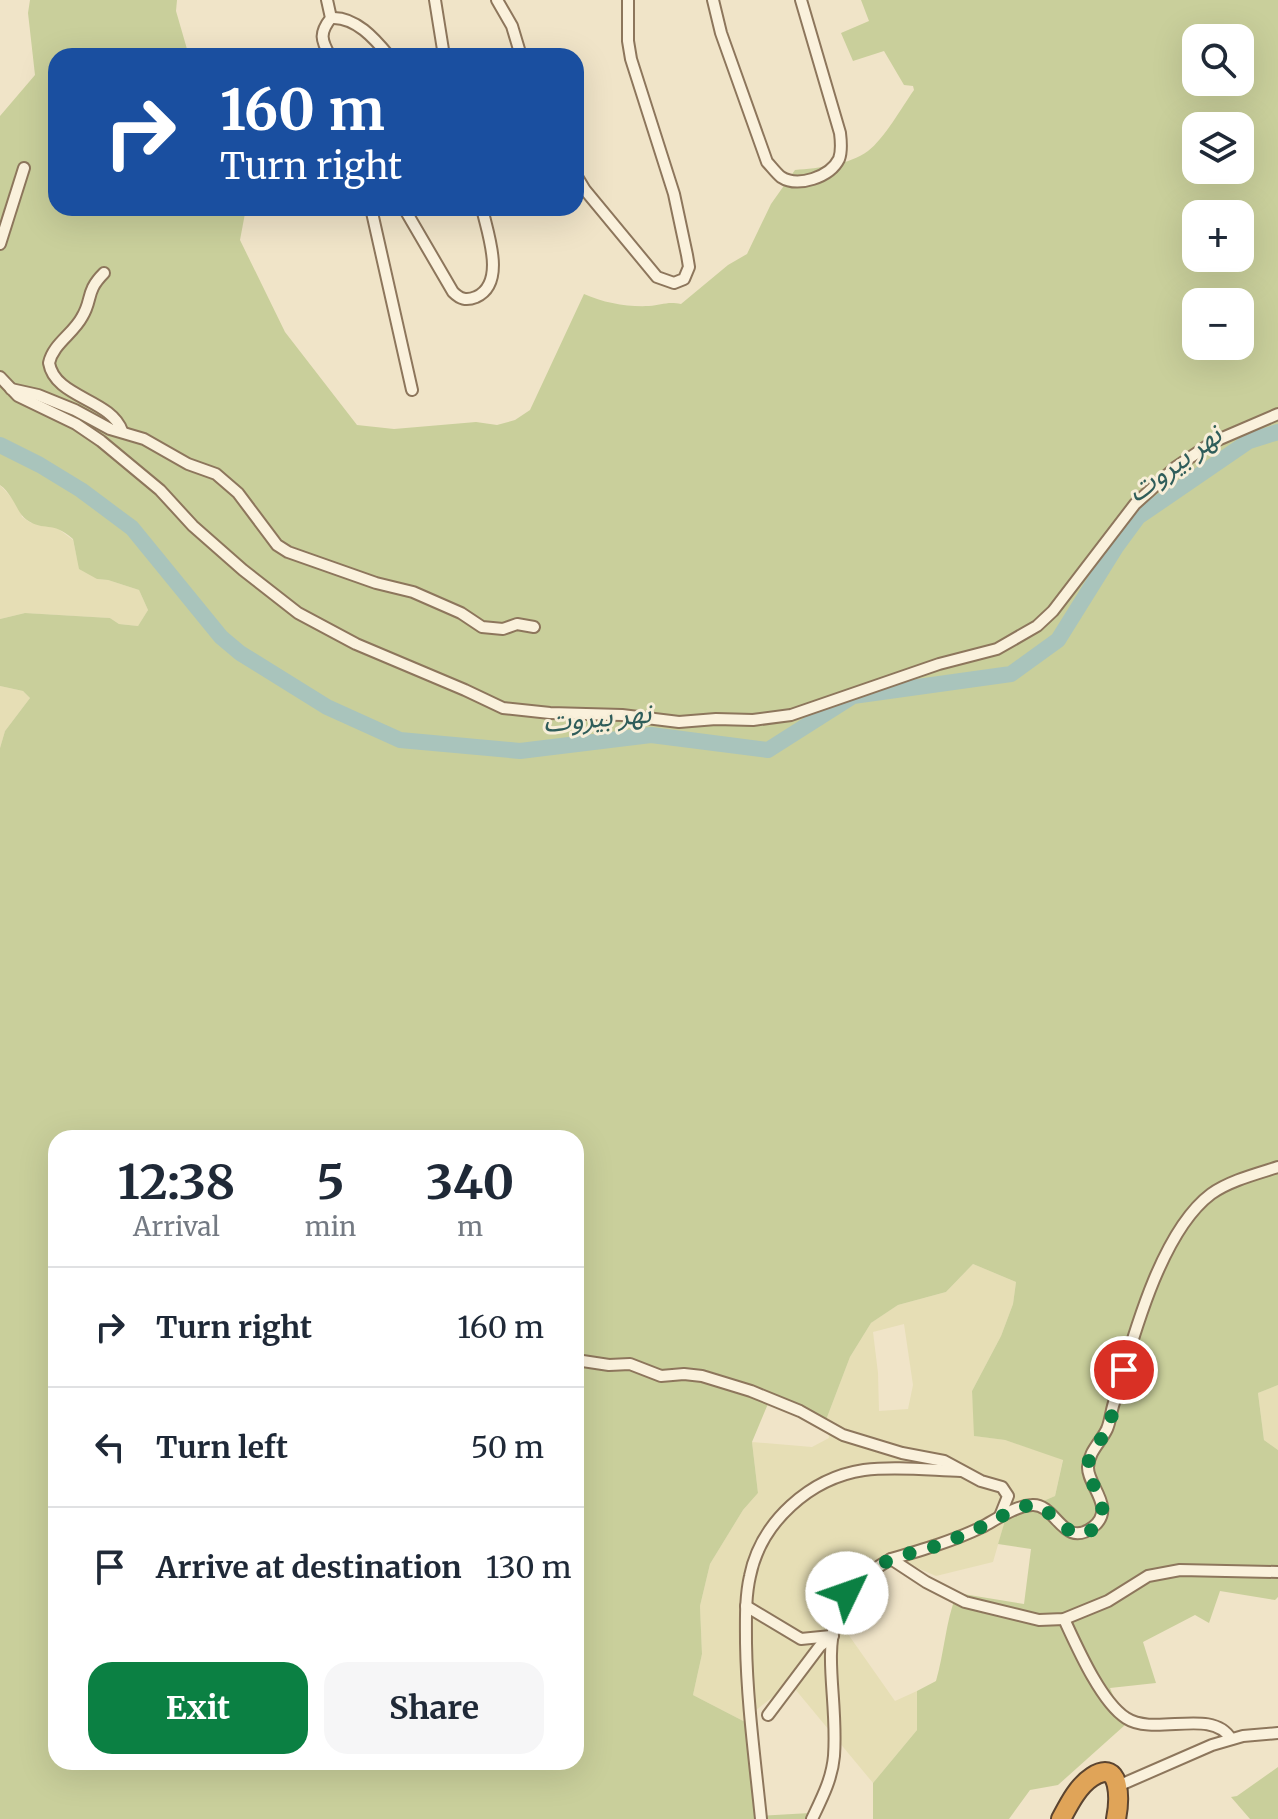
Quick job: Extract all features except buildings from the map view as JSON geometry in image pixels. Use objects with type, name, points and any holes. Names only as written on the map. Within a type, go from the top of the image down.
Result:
[{"type":"highway","points":[[1061,1819],[1083,1786],[1097,1774],[1112,1777],[1118,1786],[1120,1799],[1116,1819]]},
{"type":"street","points":[[327,0],[331,18]]},
{"type":"street","points":[[435,0],[443,48]]},
{"type":"street","points":[[497,0],[512,26],[519,48]]},
{"type":"street","points":[[584,188],[657,277],[674,283],[684,279],[689,267],[687,255],[663,156],[631,59],[628,0]]},
{"type":"street","points":[[713,0],[721,33],[767,162],[781,177],[794,182],[827,173],[840,157],[841,146],[840,133],[801,0]]},
{"type":"street","points":[[326,48],[321,40],[323,28],[331,18]]},
{"type":"street","points":[[331,18],[367,31],[382,48]]},
{"type":"street","points":[[0,244],[24,168]]},
{"type":"street","points":[[373,216],[412,390]]},
{"type":"street","points":[[409,216],[453,292],[459,298],[469,299],[483,292],[492,278],[484,216]]},
{"type":"street","points":[[104,273],[93,283],[84,315],[57,346],[49,363],[59,382],[113,417],[122,431]]},
{"type":"street","points":[[0,377],[18,396],[76,424],[101,441],[160,490],[193,526],[275,596],[344,639],[503,708],[622,715],[679,722],[753,720],[791,715],[939,664],[997,649],[1037,626],[1053,611],[1135,504],[1176,467],[1213,442],[1278,414]]},
{"type":"street","points":[[9,388],[38,395],[110,429],[144,439],[225,481],[238,493],[271,538],[288,552],[376,583],[413,592],[461,613],[482,627],[503,629],[517,624],[534,627]]},
{"type":"street","points":[[812,1819],[829,1785],[834,1757],[833,1636],[838,1609],[851,1588],[867,1573],[891,1559],[934,1547],[1000,1516],[1033,1505],[1042,1507],[1066,1530],[1083,1532],[1098,1523],[1102,1512],[1099,1494],[1088,1474],[1088,1463],[1107,1429],[1141,1312],[1168,1252],[1184,1223],[1211,1194],[1278,1167]]},
{"type":"street","points":[[584,1361],[630,1364],[661,1376],[702,1376],[767,1396],[843,1435],[902,1453],[944,1461],[981,1481],[1005,1489],[1008,1499],[1000,1516]]},
{"type":"street","points":[[761,1819],[747,1664],[746,1606],[750,1574],[761,1543],[780,1517],[804,1495],[832,1479],[863,1470],[961,1471]]},
{"type":"street","points":[[891,1559],[965,1602],[1039,1620],[1064,1619],[1108,1601],[1148,1576],[1180,1570],[1278,1572]]},
{"type":"street","points":[[746,1606],[801,1639],[833,1636]]},
{"type":"street","points":[[1064,1619],[1107,1698],[1130,1721],[1206,1724],[1221,1728],[1231,1739]]},
{"type":"street","points":[[768,1715],[820,1646],[833,1636]]},
{"type":"street","points":[[1118,1786],[1231,1739],[1278,1733]]},
{"type":"shaded area","points":[[0,485],[19,506],[22,517],[31,523],[53,525],[73,540],[77,558],[97,579],[139,590],[148,610],[138,626],[119,624],[110,618],[25,613],[0,619]]},
{"type":"shaded area","points":[[0,686],[23,691],[30,698],[5,731],[0,748]]},
{"type":"shaded area","points":[[973,1264],[1016,1282],[1013,1304],[1001,1336],[972,1391],[975,1436],[1005,1440],[1063,1459],[1055,1496],[1006,1517],[993,1562],[936,1576],[913,1566],[890,1564],[852,1572],[846,1579],[836,1617],[895,1701],[917,1691],[917,1730],[873,1783],[790,1683],[750,1715],[751,1725],[693,1695],[702,1654],[700,1606],[710,1564],[743,1510],[758,1493],[752,1442],[812,1447],[829,1438],[826,1420],[850,1357],[871,1323],[898,1305],[946,1292]],"holes":[[[904,1324],[913,1385],[908,1409],[879,1411],[873,1332]]]},
{"type":"shaded area","points":[[1278,1385],[1278,1450],[1264,1440],[1258,1393]]},
{"type":"green space","points":[[30,0],[177,0],[176,11],[187,48],[48,48],[48,216],[244,216],[240,240],[285,332],[357,425],[394,429],[476,422],[497,425],[515,420],[530,410],[584,294],[624,305],[681,304],[728,265],[747,254],[771,204],[795,170],[843,163],[874,146],[914,90],[913,86],[904,85],[884,51],[853,61],[841,33],[869,21],[861,0],[1278,0],[1278,1385],[1258,1393],[1264,1440],[1278,1450],[1278,1597],[1275,1600],[1220,1591],[1209,1623],[1195,1615],[1143,1642],[1156,1683],[1110,1688],[1125,1725],[1058,1785],[1030,1790],[1009,1819],[873,1819],[873,1783],[917,1730],[917,1691],[936,1681],[956,1596],[963,1594],[1024,1604],[1031,1549],[998,1544],[1006,1517],[1055,1496],[1063,1460],[1005,1440],[974,1436],[972,1391],[1001,1336],[1013,1304],[1016,1282],[973,1264],[946,1292],[898,1305],[871,1323],[850,1357],[826,1420],[770,1399],[752,1442],[758,1493],[743,1510],[710,1564],[700,1606],[702,1654],[693,1695],[751,1725],[759,1816],[810,1813],[813,1819],[0,1819],[0,748],[5,731],[30,698],[23,691],[0,686],[0,619],[25,613],[110,618],[119,624],[138,626],[148,610],[139,590],[97,579],[79,569],[73,539],[59,530],[27,520],[0,485],[0,116],[35,75],[28,13]]},
{"type":"green space","points":[[1278,1767],[1278,1819],[1250,1819],[1231,1797]]},
{"type":"waterway","name":"نهر بيروت","points":[[0,445],[81,490],[132,528],[221,637],[240,653],[327,707],[400,740],[520,751],[651,735],[768,750],[853,696],[1011,674],[1058,640],[1138,517],[1249,441],[1278,432]]},
{"type":"route","points":[[847,1593],[867,1573],[891,1559],[934,1547],[1000,1516],[1033,1505],[1042,1507],[1066,1530],[1076,1533],[1090,1530],[1098,1523],[1102,1512],[1099,1494],[1088,1474],[1088,1463],[1107,1429],[1124,1370]]}]
